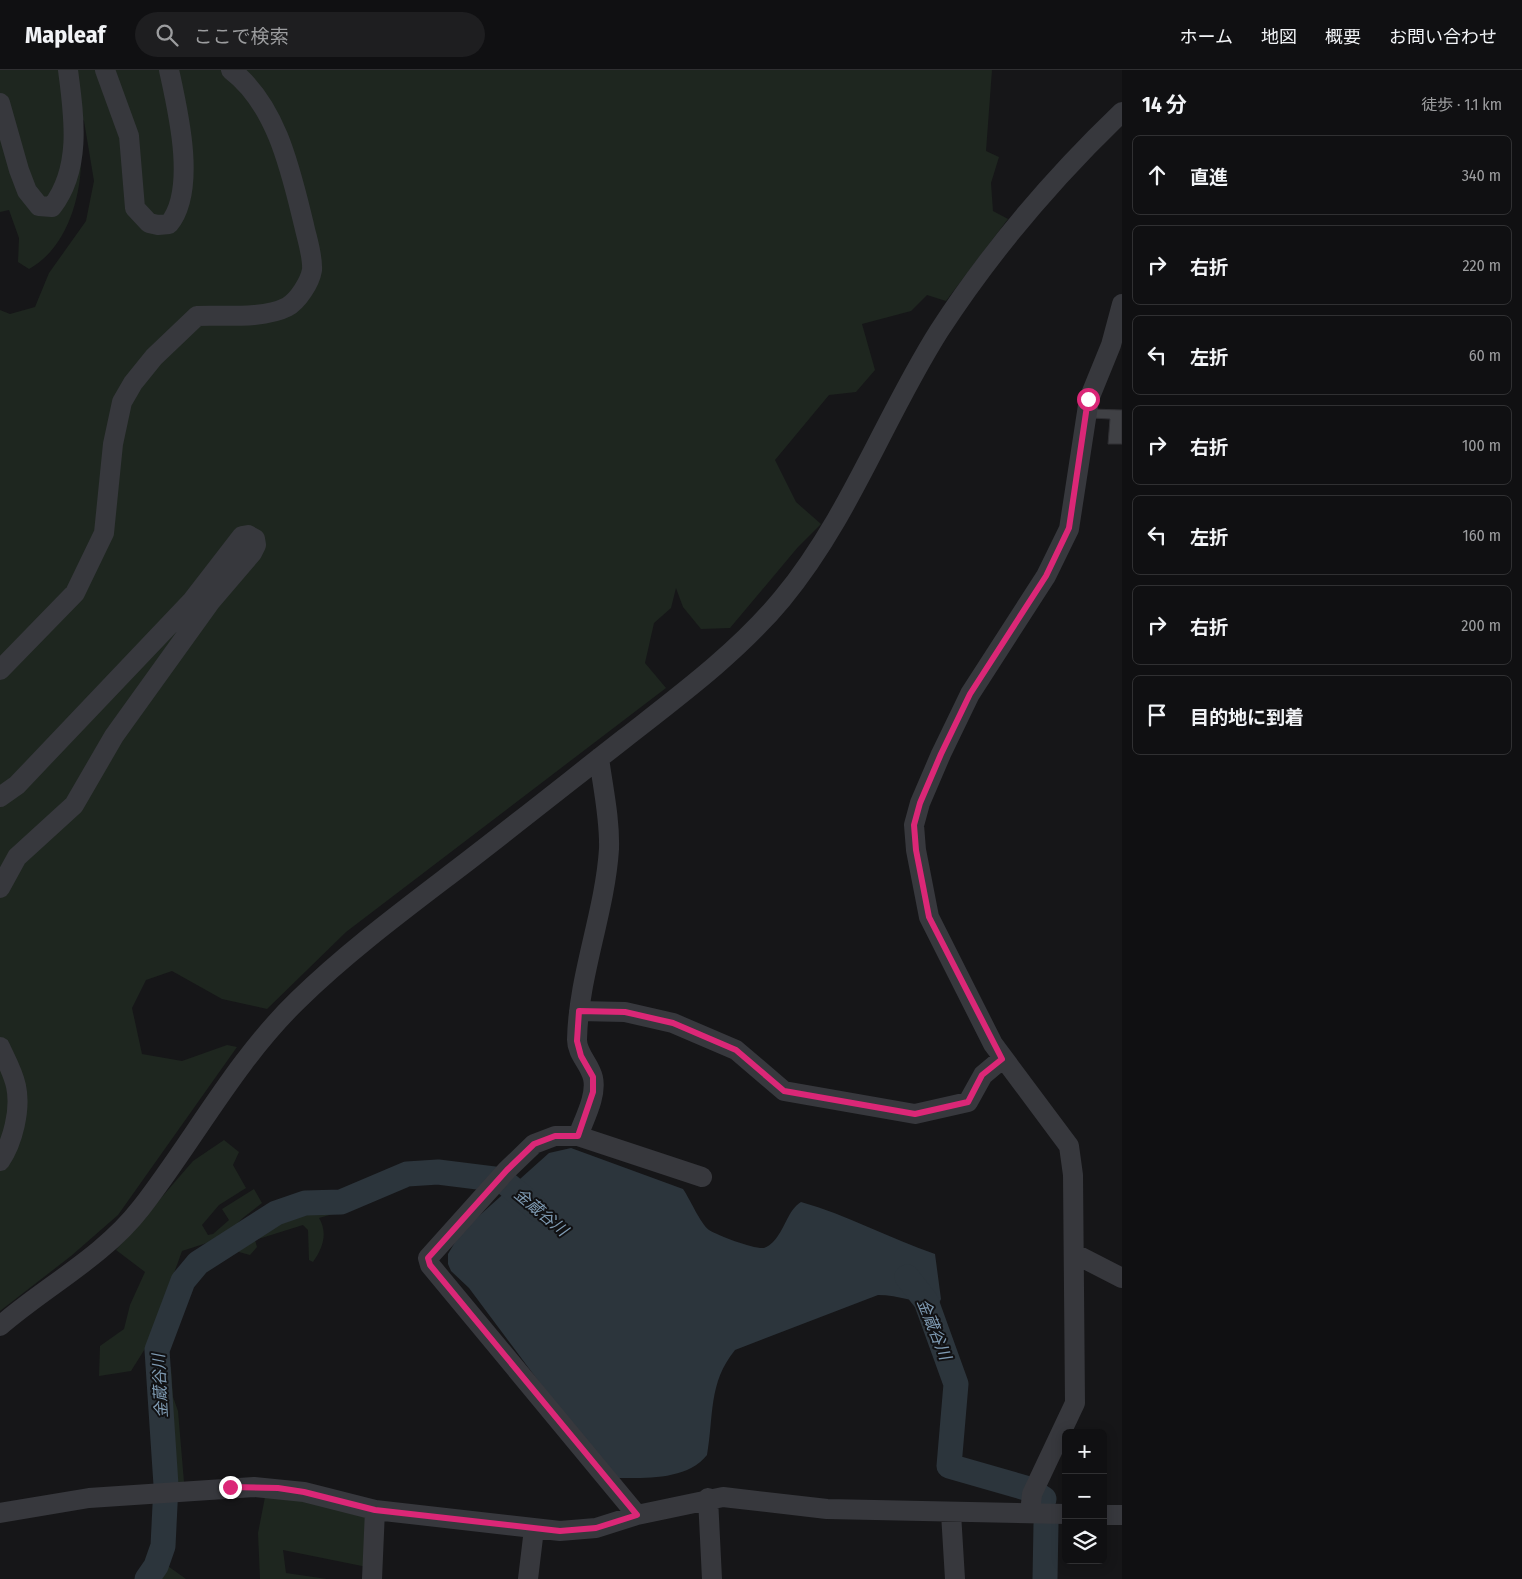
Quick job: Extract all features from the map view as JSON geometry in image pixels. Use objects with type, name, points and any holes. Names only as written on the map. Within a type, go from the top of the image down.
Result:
[{"type":"street","points":[[0,103],[27,191],[38,206],[52,207],[62,194],[70,168],[74,123],[68,70]]},
{"type":"street","points":[[105,70],[129,136],[136,208],[149,223],[158,225],[169,224],[177,215],[185,182],[178,116],[169,70]]},
{"type":"street","points":[[0,670],[75,593],[104,533],[113,444],[122,402],[133,382],[154,357],[197,316],[263,314],[288,306],[304,289],[312,270],[291,172],[280,140],[262,105],[231,70]]},
{"type":"street","points":[[0,1326],[30,1301],[77,1269],[109,1242],[140,1210],[243,1065],[298,1000],[393,919],[599,758],[737,646],[783,598],[830,531],[938,333],[985,265],[1072,160],[1122,112]]},
{"type":"street","points":[[1030,1514],[1033,1491],[1075,1403],[1075,1254],[1073,1175],[1069,1146],[1002,1059],[929,917],[916,850],[914,825],[920,803],[970,694],[1046,576],[1069,528],[1088,399],[1111,346],[1122,304]]},
{"type":"street","points":[[0,797],[17,785],[191,602],[242,536],[248,535],[255,538],[256,545],[252,553],[211,601],[114,736],[74,806],[18,857],[0,888]]},
{"type":"street","points":[[578,1136],[593,1092],[593,1077],[581,1056],[577,1041],[579,1011],[609,849],[608,815],[599,758]]},
{"type":"street","points":[[579,1011],[625,1012],[673,1023],[736,1050],[784,1091],[915,1114],[968,1102],[982,1075],[1002,1059]]},
{"type":"street","points":[[0,1047],[16,1088],[13,1130],[0,1161]]},
{"type":"street","points":[[637,1515],[430,1265],[428,1258],[493,1185],[534,1144],[555,1136],[578,1136],[702,1177]]},
{"type":"street","points":[[1075,1254],[1122,1278]]},
{"type":"street","points":[[0,1514],[89,1498],[165,1494],[230,1487],[278,1488],[304,1492],[375,1510],[560,1531],[596,1528],[637,1515],[708,1498],[723,1497],[827,1509],[1062,1514]]},
{"type":"street","points":[[708,1498],[712,1579]]},
{"type":"street","points":[[372,1579],[375,1510]]},
{"type":"street","points":[[950,1513],[955,1579]]},
{"type":"street","points":[[1107,1514],[1122,1515]]},
{"type":"street","points":[[528,1579],[534,1528]]},
{"type":"shaded area","points":[[0,70],[992,70],[986,151],[999,157],[991,183],[993,211],[1008,219],[946,301],[927,295],[911,311],[862,324],[875,370],[856,392],[829,395],[775,460],[796,502],[821,524],[798,547],[730,628],[701,629],[683,607],[676,588],[671,608],[654,623],[645,663],[666,688],[346,932],[267,1009],[222,999],[172,971],[146,980],[132,1008],[142,1054],[182,1061],[227,1045],[237,1047],[118,1215],[71,1256],[0,1311],[0,310],[10,314],[35,307],[49,273],[86,221],[94,181],[84,121],[69,100],[81,156],[81,172],[75,204],[62,235],[53,249],[29,269],[18,262],[19,238],[9,210],[0,212]]},
{"type":"shaded area","points":[[224,1140],[239,1152],[233,1165],[246,1188],[219,1205],[202,1225],[208,1235],[213,1234],[229,1220],[222,1209],[254,1189],[262,1203],[222,1238],[182,1251],[173,1276],[172,1294],[148,1344],[131,1371],[99,1376],[100,1346],[124,1329],[130,1305],[145,1272],[116,1250],[193,1161]]},
{"type":"shaded area","points":[[359,1200],[350,1209],[319,1218],[324,1235],[322,1246],[313,1262],[309,1260],[308,1230],[303,1225],[255,1240],[257,1247],[250,1255],[239,1252],[235,1246],[280,1216],[306,1209],[339,1206]]},
{"type":"shaded area","points":[[171,1367],[173,1397],[178,1411],[184,1482],[170,1482],[162,1368]]},
{"type":"shaded area","points":[[266,1492],[371,1514],[367,1567],[283,1550],[286,1573],[327,1579],[260,1579],[258,1533]]},
{"type":"shaded area","points":[[165,1564],[186,1579],[153,1579]]},
{"type":"water","points":[[571,1148],[683,1189],[702,1222],[709,1230],[728,1239],[759,1248],[764,1248],[773,1242],[792,1210],[801,1202],[835,1213],[935,1254],[941,1299],[938,1305],[878,1295],[735,1350],[726,1362],[716,1387],[707,1455],[699,1463],[678,1473],[666,1476],[617,1478],[601,1465],[469,1288],[451,1271],[448,1264],[448,1254],[461,1232],[549,1153]]},
{"type":"building","points":[[1092,409],[1122,410],[1122,444],[1108,444],[1110,419],[1092,418]]},
{"type":"waterway","name":"金蔵谷川","points":[[147,1579],[156,1566],[163,1546],[166,1485],[157,1350],[183,1281],[198,1263],[276,1213],[305,1203],[341,1202],[407,1174],[438,1172],[502,1180],[537,1209]]},
{"type":"waterway","name":"金蔵谷川","points":[[907,1277],[926,1301],[956,1384],[949,1466],[1029,1489],[1044,1499]]},
{"type":"waterway","name":"金蔵谷川","points":[[1045,1579],[1046,1524]]},
{"type":"route","points":[[230,1487],[278,1488],[304,1492],[375,1510],[560,1531],[596,1528],[637,1515],[430,1265],[428,1258],[507,1170],[534,1144],[555,1136],[578,1136],[593,1092],[593,1077],[581,1056],[577,1041],[579,1011],[625,1012],[673,1023],[736,1050],[784,1091],[915,1114],[968,1102],[982,1075],[1002,1059],[929,917],[916,850],[914,825],[920,803],[970,694],[1046,576],[1069,528],[1088,399]]}]
